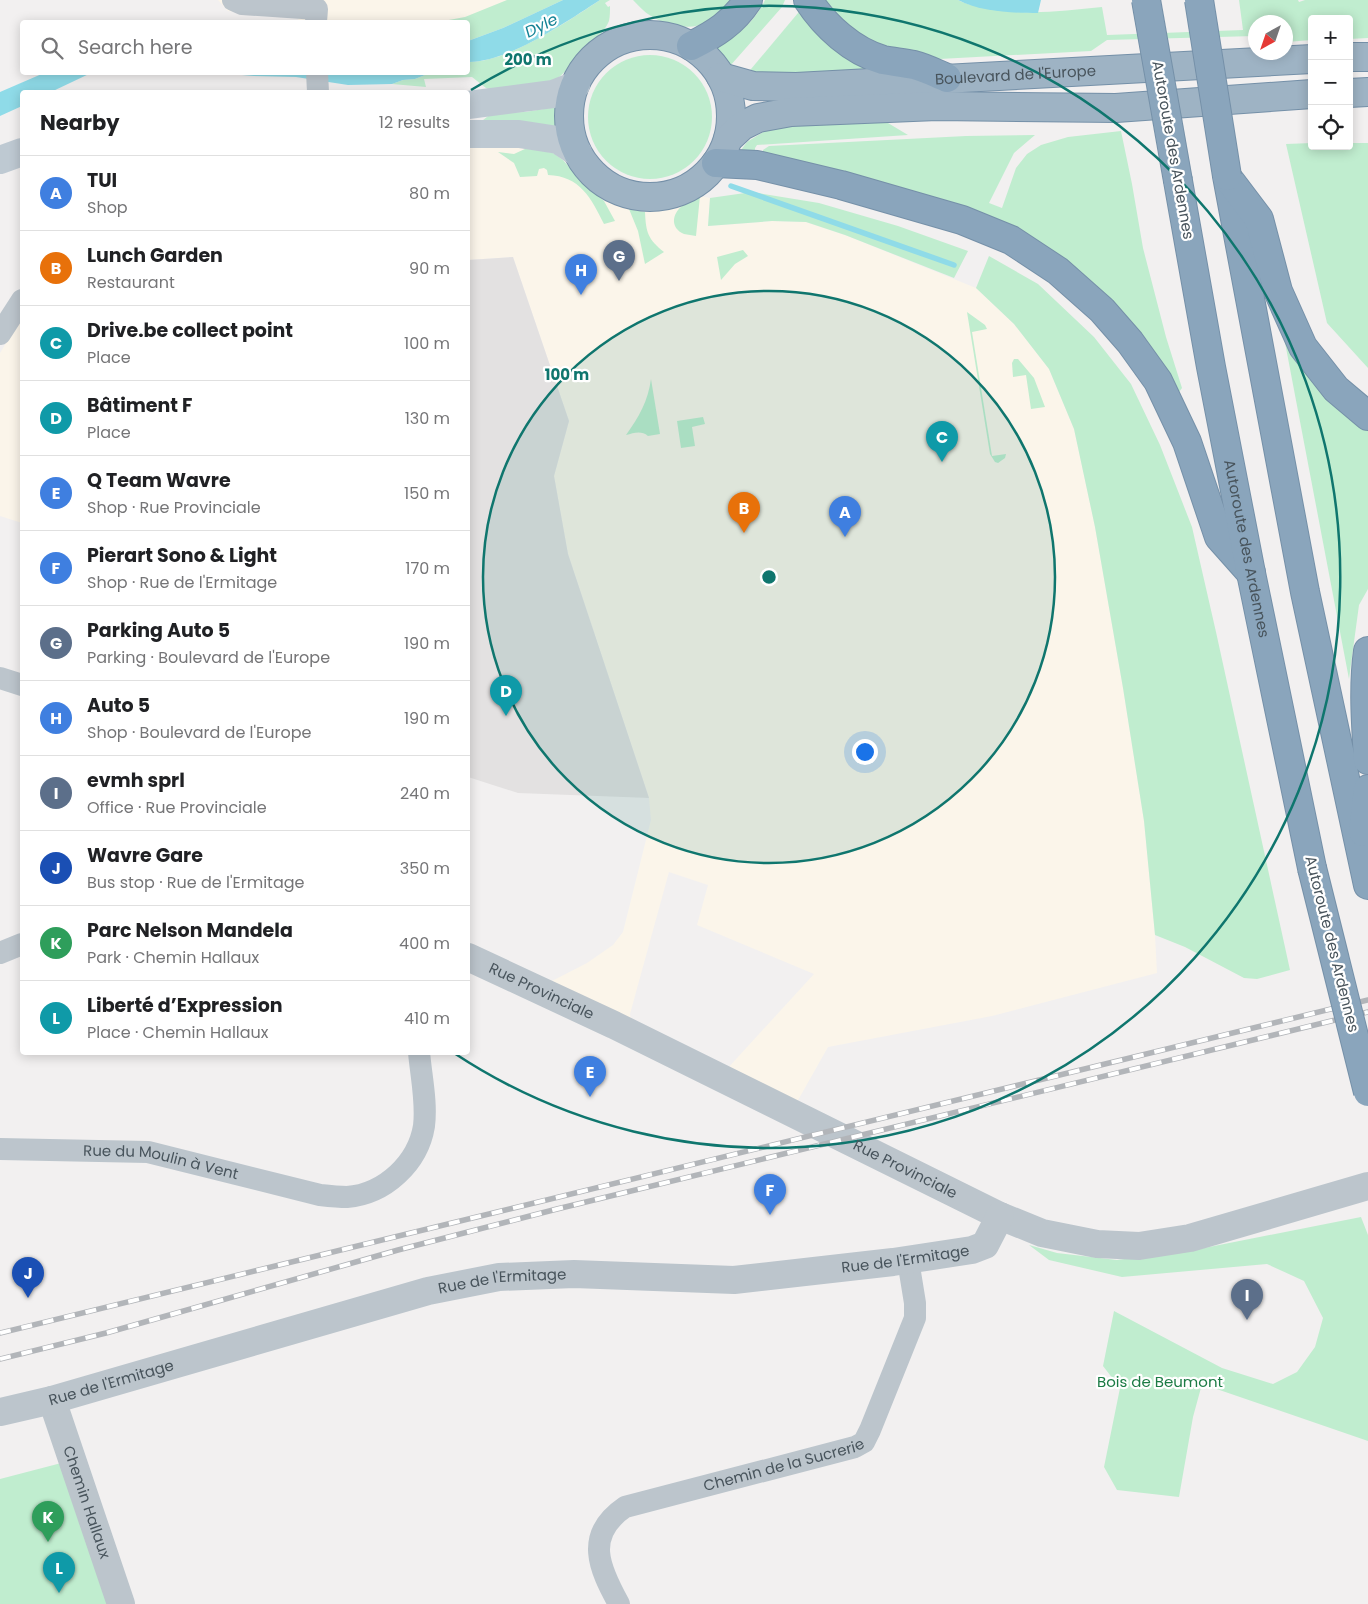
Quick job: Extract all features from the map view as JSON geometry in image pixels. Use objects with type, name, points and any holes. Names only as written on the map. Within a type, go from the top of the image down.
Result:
[{"type":"highway","points":[[691,46],[723,28],[738,15],[748,0]]},
{"type":"highway","points":[[808,0],[835,32],[859,49],[882,59],[916,66],[947,78]]},
{"type":"highway","name":"Autoroute des Ardennes","points":[[1146,0],[1211,367],[1250,573],[1312,868],[1368,1092]]},
{"type":"highway","points":[[1199,0],[1227,176],[1304,592],[1368,885]]},
{"type":"highway","name":"Boulevard de l'Europe","points":[[664,36],[691,46],[708,60],[721,77],[730,104],[731,118],[728,139],[716,163],[703,178],[687,189],[668,195],[637,196],[608,186],[591,171],[578,153],[570,130],[570,107],[576,85],[594,57],[608,47],[626,39],[664,36]]},
{"type":"highway","points":[[1353,57],[1368,57]]},
{"type":"highway","name":"Boulevard de l'Europe","points":[[721,77],[753,86],[796,87],[1308,59]]},
{"type":"highway","points":[[1353,93],[1368,92]]},
{"type":"highway","name":"Boulevard de l'Europe","points":[[728,139],[742,126],[758,118],[791,112],[937,106],[1116,108],[1308,94]]},
{"type":"highway","points":[[716,163],[757,165],[840,185],[962,220],[1011,240],[1058,271],[1102,310],[1130,342],[1158,380],[1186,442],[1219,537],[1250,573]]},
{"type":"highway","points":[[1227,176],[1259,219],[1278,291],[1303,347],[1336,389],[1368,416]]},
{"type":"highway","points":[[1368,651],[1365,718],[1368,760]]},
{"type":"highway","points":[[1360,854],[1368,789]]},
{"type":"main road","points":[[470,106],[553,94],[576,85]]},
{"type":"main road","name":"Boulevard de l'Europe","points":[[470,134],[519,134],[558,140],[578,153]]},
{"type":"main road","points":[[0,160],[20,153]]},
{"type":"street","points":[[233,0],[242,4],[317,16]]},
{"type":"street","points":[[0,334],[20,303]]},
{"type":"street","points":[[0,678],[20,684]]},
{"type":"street","points":[[0,953],[20,945]]},
{"type":"street","name":"Rue Provinciale","points":[[470,958],[614,1025],[1000,1216],[1042,1233],[1097,1244],[1139,1246],[1190,1238],[1368,1186]]},
{"type":"street","name":"Rue du Moulin à Vent","points":[[0,1150],[148,1152],[320,1195],[347,1197],[366,1193],[380,1188],[393,1178],[410,1160],[421,1138],[425,1110],[419,1055]]},
{"type":"street","name":"Rue de l'Ermitage","points":[[0,1412],[52,1400],[428,1291],[499,1277],[574,1274],[734,1280],[908,1260],[972,1250],[985,1245],[1000,1216]]},
{"type":"street","name":"Chemin de la Sucrerie","points":[[619,1604],[605,1580],[598,1552],[602,1531],[610,1520],[622,1510],[644,1501],[855,1447],[864,1442],[915,1318],[915,1303],[908,1260]]},
{"type":"street","name":"Chemin Hallaux","points":[[52,1400],[121,1604]]},
{"type":"shaded area","points":[[218,0],[530,0],[470,21],[298,20],[298,18],[228,11]]},
{"type":"shaded area","points":[[470,144],[539,149],[563,160],[585,185],[604,201],[629,209],[645,212],[681,206],[700,196],[710,198],[708,226],[772,221],[806,222],[845,235],[976,288],[1014,324],[1049,369],[1074,429],[1095,527],[1144,821],[1157,973],[992,1016],[828,1047],[797,1102],[727,1069],[814,974],[697,925],[708,885],[669,872],[630,1014],[632,1024],[548,983],[587,963],[613,945],[623,932],[651,820],[649,798],[568,554],[554,476],[569,421],[513,257],[470,260]]},
{"type":"shaded area","points":[[513,257],[569,421],[554,476],[568,554],[649,798],[518,793],[470,778],[470,260]]},
{"type":"shaded area","points":[[20,320],[20,522],[0,516],[0,353]]},
{"type":"green space","points":[[507,0],[563,0],[503,28],[470,40],[470,20],[449,20],[465,17]]},
{"type":"green space","points":[[600,0],[610,0],[605,3],[608,7],[610,6],[609,19],[602,32],[556,80],[550,83],[493,91],[472,77],[424,79],[426,87],[392,84],[425,75],[470,75],[470,62],[483,61],[518,49]]},
{"type":"green space","points":[[633,0],[731,0],[718,15],[708,22],[702,25],[687,27],[671,25],[657,19],[646,13]]},
{"type":"green space","points":[[765,0],[785,0],[782,7],[730,66],[721,58],[716,48],[744,28],[756,15]]},
{"type":"green space","points":[[817,0],[958,0],[972,5],[1016,12],[1102,7],[1107,35],[1243,30],[1239,0],[1298,0],[1299,2],[1305,0],[1368,0],[1368,38],[1353,39],[1353,15],[1308,15],[1308,40],[1293,41],[1293,15],[1248,15],[1248,36],[1107,40],[1091,51],[921,60],[877,49]]},
{"type":"green space","points":[[803,7],[878,72],[746,75]]},
{"type":"green space","points":[[650,55],[674,60],[694,73],[707,93],[712,117],[707,141],[694,161],[674,174],[650,179],[626,174],[606,161],[593,141],[588,117],[593,93],[606,73],[626,60]]},
{"type":"green space","points":[[556,107],[556,127],[478,124],[492,113],[525,112]]},
{"type":"green space","points":[[878,117],[908,135],[757,145],[755,157],[736,159],[747,142],[771,127]]},
{"type":"green space","points":[[1121,131],[1143,248],[1166,337],[1182,388],[1179,392],[1172,387],[1147,340],[1111,299],[1075,267],[1028,236],[763,159],[763,150],[769,146],[966,136],[1035,135],[1014,153],[989,203],[1002,208],[1016,168],[1027,154],[1041,145],[1068,137]]},
{"type":"green space","points":[[1308,143],[1308,150],[1353,150],[1353,143],[1368,143],[1368,368],[1327,323],[1286,144]]},
{"type":"green space","points":[[527,148],[553,153],[563,160],[585,185],[604,201],[615,221],[604,224],[589,197],[568,179],[548,175],[547,170],[544,168],[539,169],[537,176],[520,177],[514,163],[498,152],[514,154]]},
{"type":"green space","points":[[752,192],[819,203],[898,226],[968,251],[954,278],[845,235],[806,222],[772,221],[708,226],[710,198]]},
{"type":"green space","points":[[700,196],[696,236],[684,234],[676,228],[674,221],[676,213],[682,206]]},
{"type":"green space","points":[[629,209],[645,212],[649,235],[654,243],[664,252],[645,264],[638,231]]},
{"type":"green space","points":[[743,250],[748,256],[735,264],[721,280],[717,257]]},
{"type":"green space","points":[[989,256],[1038,284],[1094,337],[1131,384],[1160,445],[1192,527],[1290,970],[1257,979],[1244,978],[1185,947],[1155,935],[1144,821],[1123,688],[1095,527],[1074,429],[1049,369],[1014,324],[976,288]]},
{"type":"green space","points":[[967,312],[985,325],[987,329],[972,332],[992,456],[1006,454],[1005,458],[998,463],[995,462],[990,454]]},
{"type":"green space","points":[[1283,332],[1368,427],[1368,589],[1359,605],[1349,679]]},
{"type":"green space","points":[[1014,359],[1018,359],[1034,378],[1045,407],[1031,409],[1026,375],[1013,377],[1012,363]]},
{"type":"green space","points":[[651,379],[660,434],[648,436],[637,432],[626,435],[642,408],[648,394]]},
{"type":"green space","points":[[703,417],[705,424],[692,427],[695,446],[681,448],[677,421]]},
{"type":"green space","name":"Bois de Beumont","points":[[1361,1217],[1368,1235],[1368,1441],[1202,1384],[1193,1417],[1179,1497],[1117,1490],[1104,1467],[1120,1388],[1103,1366],[1114,1311],[1222,1368],[1273,1384],[1297,1372],[1315,1347],[1323,1318],[1304,1281],[1267,1264],[1122,1277],[1049,1260],[1029,1245],[1057,1253],[1117,1260],[1199,1249]]},
{"type":"green space","points":[[69,1461],[118,1604],[0,1604],[0,1479]]},
{"type":"water","name":"Dyle","points":[[563,0],[600,0],[554,30],[518,49],[483,61],[470,62],[470,40],[503,28]]},
{"type":"water","points":[[958,0],[1041,0],[1038,13],[987,9]]},
{"type":"water","points":[[39,75],[87,75],[55,90],[20,90],[20,107],[0,116],[0,92]]},
{"type":"water","points":[[242,75],[425,75],[392,84],[348,85],[296,77]]},
{"type":"waterway","points":[[731,186],[954,265]]},
{"type":"railway","points":[[0,1333],[1368,1000]]},
{"type":"railway","points":[[0,1359],[106,1333],[398,1250],[557,1209],[1368,1012]]},
{"type":"place","name":"Parking Auto 5","points":[[619,281]]},
{"type":"place","name":"Auto 5","points":[[581,295]]},
{"type":"place","name":"Drive.be collect point","points":[[942,462]]},
{"type":"place","name":"Lunch Garden","points":[[744,533]]},
{"type":"place","name":"TUI","points":[[845,537]]},
{"type":"place","name":"Bâtiment F","points":[[506,716]]},
{"type":"place","name":"Q Team Wavre","points":[[590,1097]]},
{"type":"place","name":"Pierart Sono & Light","points":[[770,1215]]},
{"type":"place","name":"Wavre Gare","points":[[28,1298]]},
{"type":"place","name":"evmh sprl","points":[[1247,1320]]},
{"type":"place","name":"Parc Nelson Mandela","points":[[48,1542]]},
{"type":"place","name":"Liberté d’Expression","points":[[59,1593]]}]
